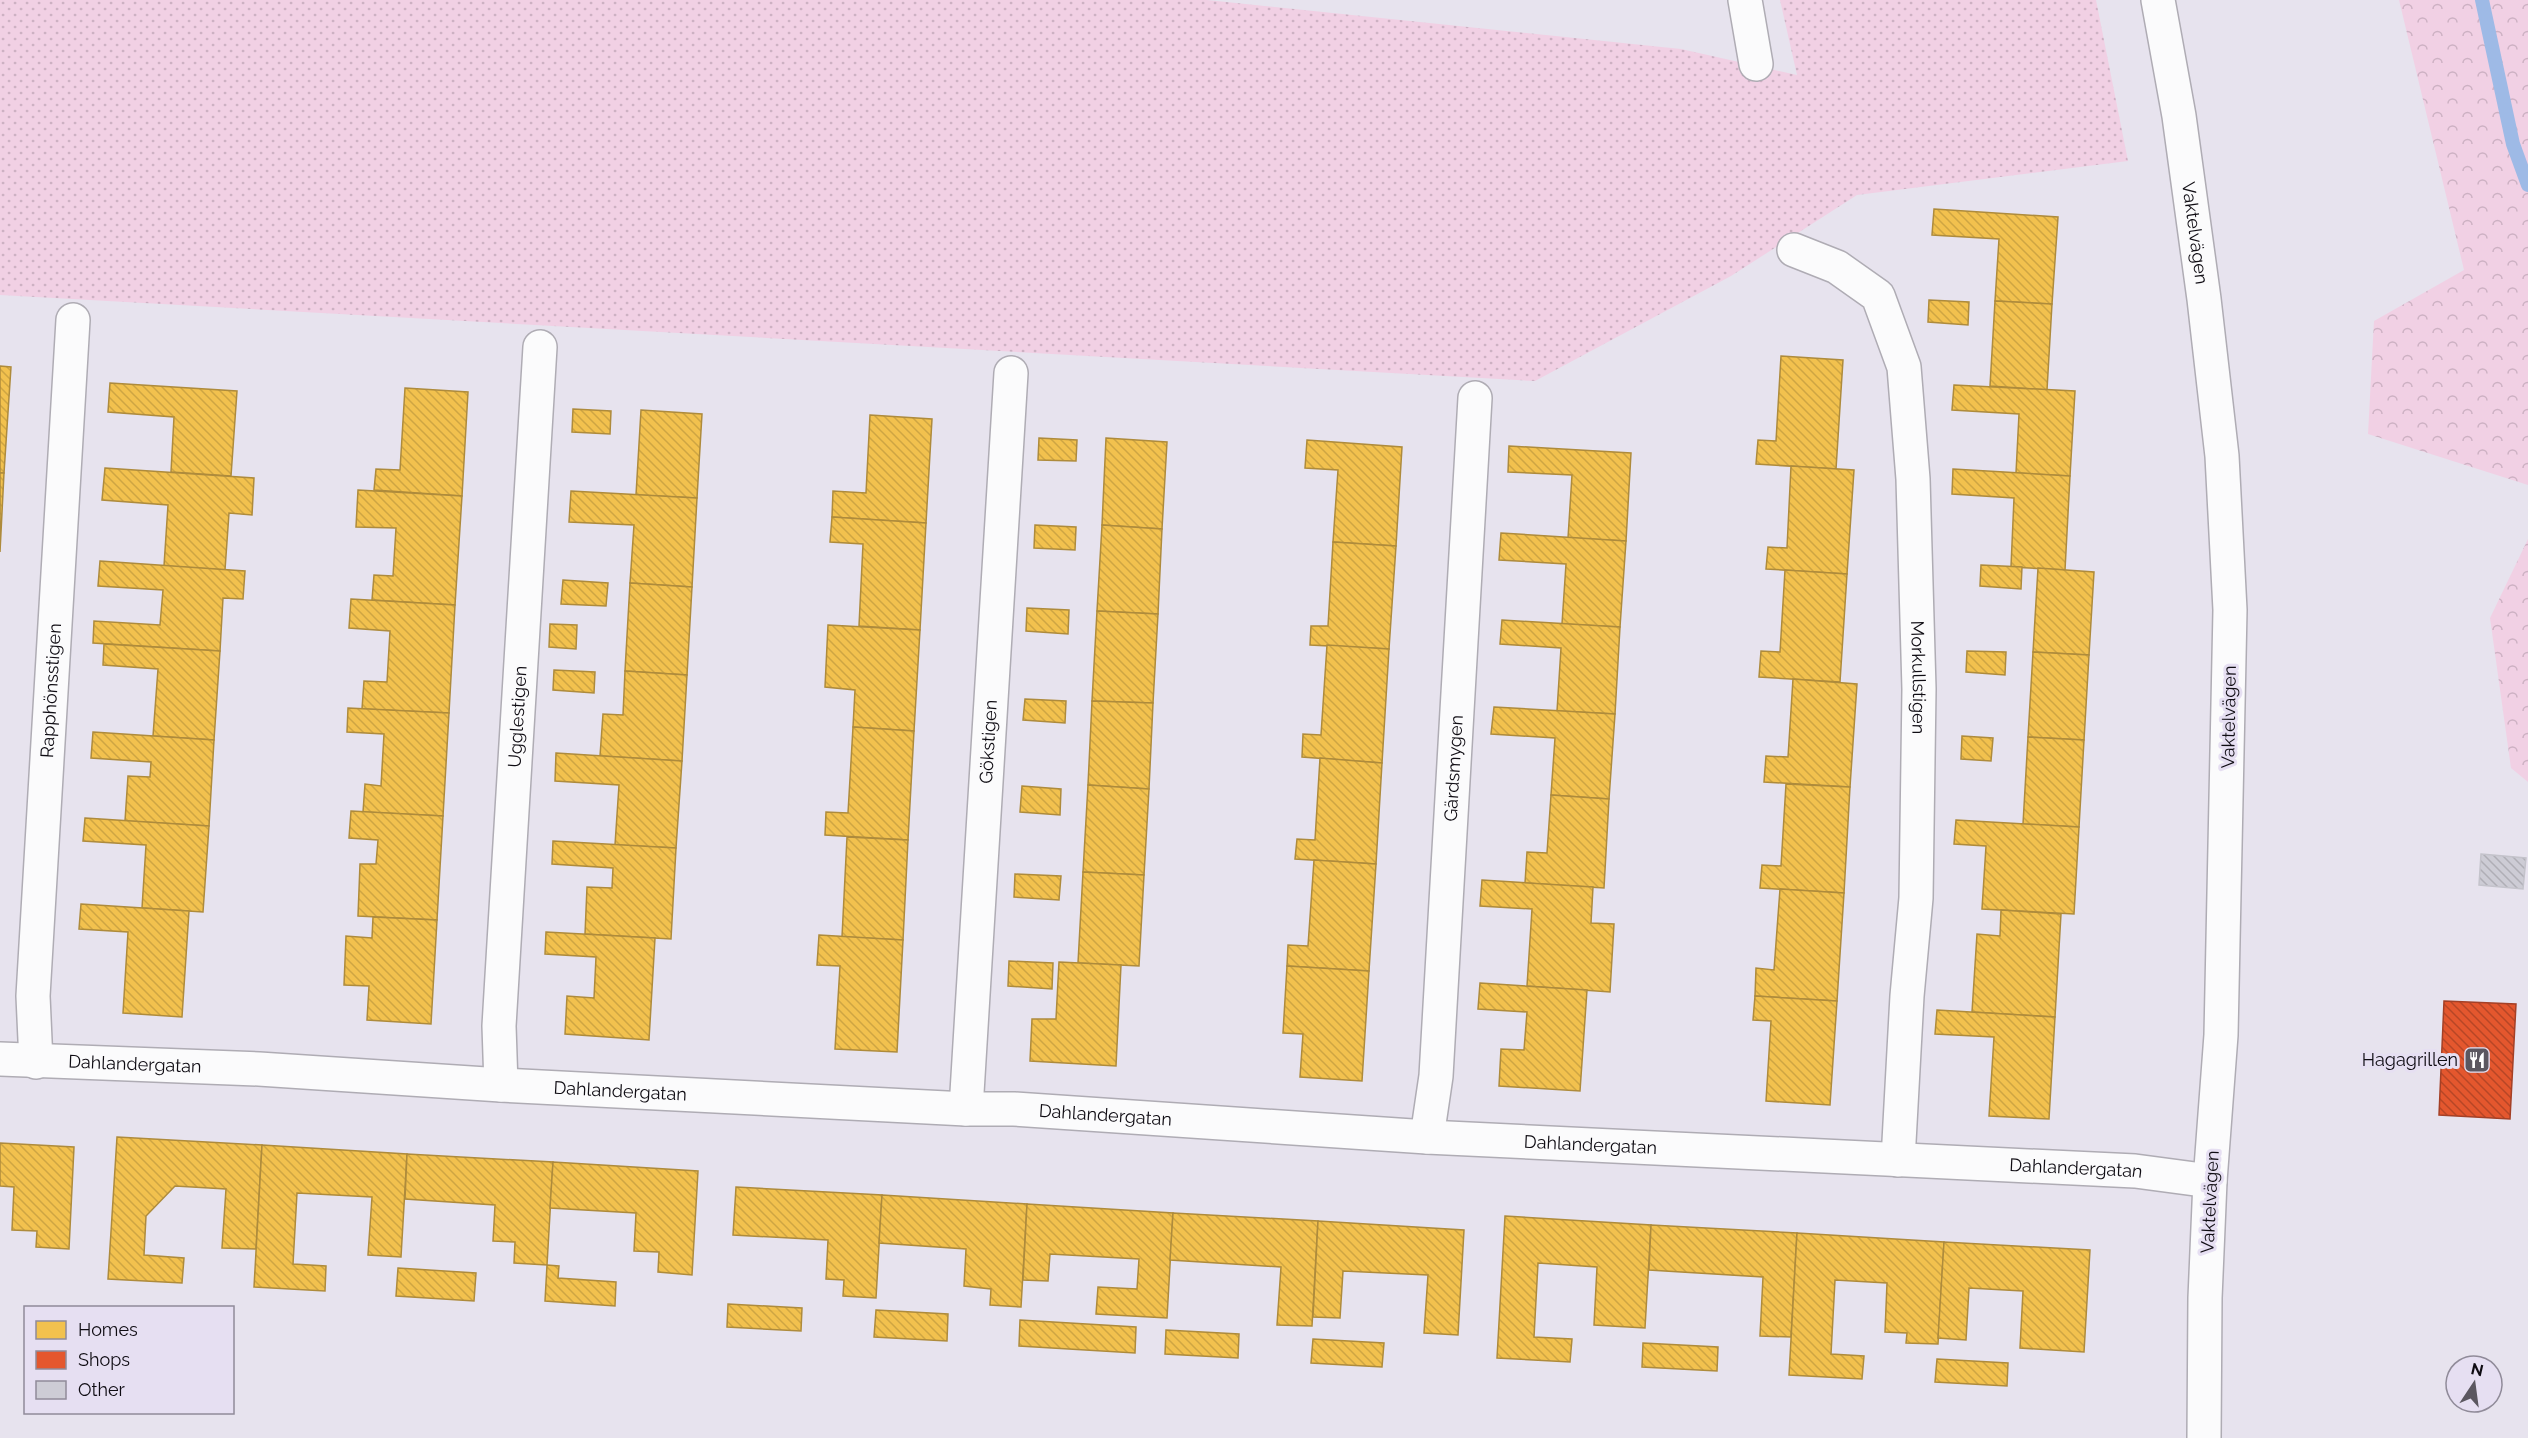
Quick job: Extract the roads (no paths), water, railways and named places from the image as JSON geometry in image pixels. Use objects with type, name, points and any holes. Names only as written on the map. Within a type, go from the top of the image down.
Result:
[{"type":"street","points":[[1745,0],[1756,64]]},
{"type":"street","name":"Vaktelvägen","points":[[2158,0],[2179,116],[2222,456],[2230,610],[2222,1024],[2210,1180],[2205,1298],[2204,1438]]},
{"type":"street","name":"Morkullstigen","points":[[1794,250],[1837,267],[1878,296],[1904,367],[1913,479],[1919,700],[1916,898],[1907,996],[1899,1160]]},
{"type":"street","name":"Rapphönsstigen","points":[[36,1062],[33,996],[73,320]]},
{"type":"street","name":"Ugglestigen","points":[[501,1085],[499,1026],[540,347]]},
{"type":"street","name":"Gökstigen","points":[[966,1109],[1011,374]]},
{"type":"street","name":"Gärdsmygen","points":[[1427,1137],[1436,1076],[1475,398]]},
{"type":"street","name":"Dahlandergatan","points":[[0,1059],[259,1069],[501,1085],[966,1109],[1014,1109],[1427,1137],[2135,1171],[2210,1180]]},
{"type":"waterway","points":[[2482,0],[2513,144],[2528,185]]},
{"type":"place","name":"Hagagrillen","points":[[2477,1060]]}]
